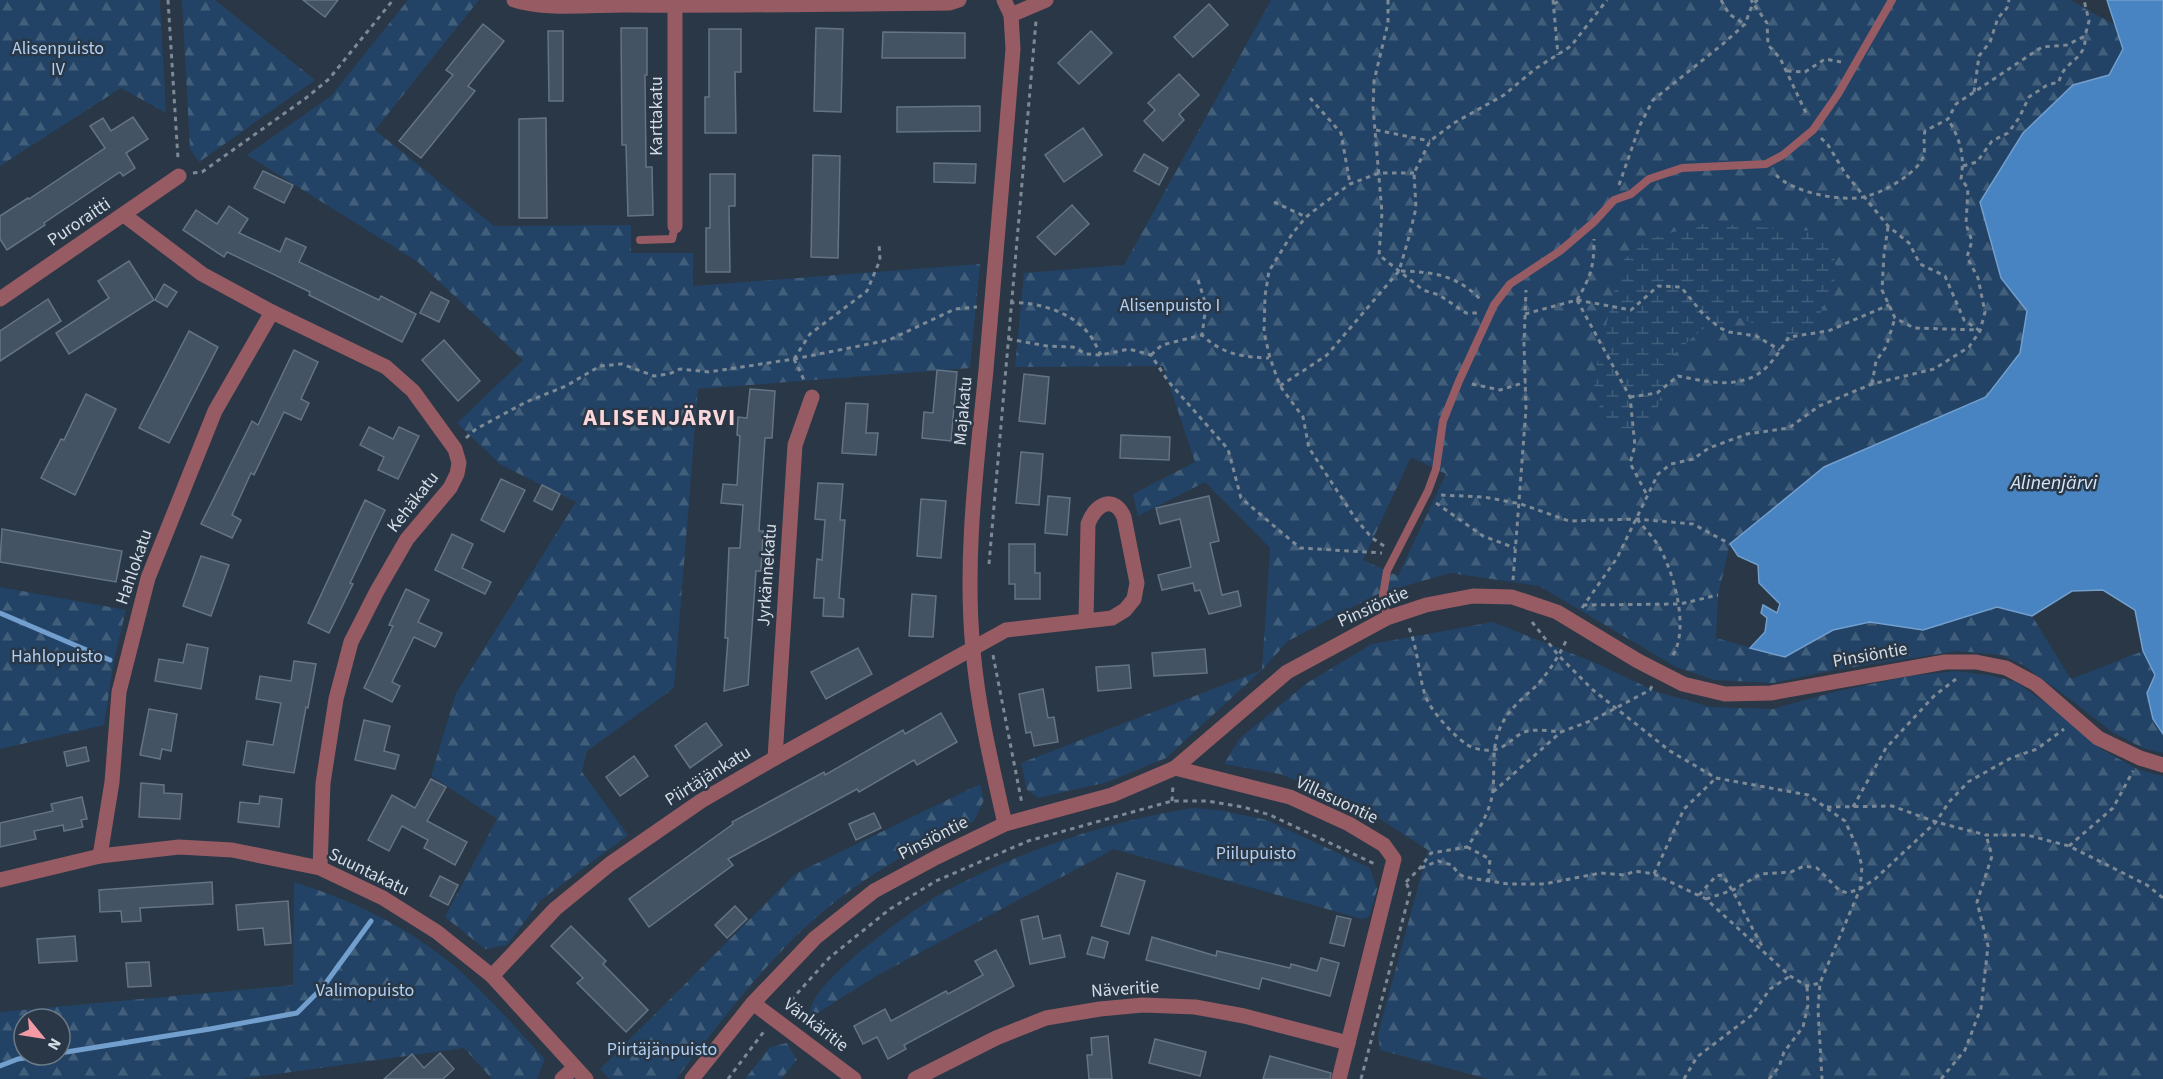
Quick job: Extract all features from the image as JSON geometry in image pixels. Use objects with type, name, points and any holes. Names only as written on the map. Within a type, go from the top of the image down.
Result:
[{"type":"street","points":[[514,0],[524,4],[675,6],[950,3],[959,0]]},
{"type":"street","name":"Majakatu","points":[[1004,0],[1011,15],[1013,49],[973,509],[971,579],[972,649],[982,723],[1005,824]]},
{"type":"street","points":[[1011,15],[1042,2]]},
{"type":"street","name":"Karttakatu","points":[[675,6],[675,226]]},
{"type":"street","name":"Puroraitti","points":[[0,299],[179,176]]},
{"type":"street","points":[[124,215],[202,274],[272,312],[386,367],[412,391],[455,449]]},
{"type":"street","name":"Hahlokatu","points":[[100,856],[112,782],[119,692],[148,578],[215,411],[272,312]]},
{"type":"street","name":"Jyrkännekatu","points":[[775,758],[795,445],[812,397]]},
{"type":"street","name":"Kehäkatu","points":[[320,868],[323,783],[336,699],[351,642],[407,539],[450,488],[457,474],[459,463],[455,449]]},
{"type":"street","name":"Piirtäjänkatu","points":[[492,976],[555,909],[610,864],[701,801],[775,758],[1006,630],[1086,621],[1112,618],[1125,610],[1134,599],[1137,583],[1124,517],[1121,509],[1113,505],[1100,505],[1092,511],[1088,524],[1086,621]]},
{"type":"street","name":"Pinsiöntie","points":[[692,1079],[753,1003],[815,938],[874,891],[1005,824],[1112,795],[1175,768],[1287,672],[1395,615],[1426,604],[1473,596],[1512,597],[1557,612],[1683,684],[1725,694],[1760,693],[1946,662],[1976,662],[2007,668],[2036,684],[2098,738],[2140,758],[2163,765]]},
{"type":"street","name":"Villasuontie","points":[[1175,768],[1290,797],[1349,824],[1384,844],[1394,859],[1339,1079]]},
{"type":"street","name":"Suuntakatu","points":[[0,880],[100,856],[179,847],[221,849],[320,868],[383,898],[437,932],[492,976],[586,1079]]},
{"type":"street","name":"Vänkäritie","points":[[753,1003],[854,1079]]},
{"type":"street","name":"Näveritie","points":[[915,1079],[996,1038],[1046,1018],[1143,1005],[1195,1007],[1244,1016],[1348,1044]]},
{"type":"street","points":[[562,1079],[575,1067]]},
{"type":"lane","points":[[1395,615],[1383,595],[1387,571],[1427,494],[1436,469],[1443,421],[1459,381],[1493,309],[1510,284],[1560,251],[1594,222],[1614,201],[1631,194],[1649,179],[1682,168],[1766,164],[1783,155],[1814,130],[1892,0]]},
{"type":"lane","points":[[640,240],[672,238],[675,226]]},
{"type":"path","points":[[168,0],[179,176],[202,172],[330,79],[393,0]]},
{"type":"path","points":[[1388,0],[1388,23],[1374,81],[1373,107],[1382,213],[1379,255],[1422,290],[1438,296],[1466,313],[1493,309]]},
{"type":"path","points":[[1558,55],[1553,2],[1560,0]]},
{"type":"path","points":[[1280,386],[1327,356],[1399,271],[1416,208],[1414,173],[1430,141],[1454,123],[1504,95],[1535,69],[1571,46],[1607,0]]},
{"type":"path","points":[[1721,0],[1729,14],[1745,24]]},
{"type":"path","points":[[1752,1],[1758,0]]},
{"type":"path","points":[[1974,92],[1978,56],[1990,42],[1998,18],[2007,8],[2009,0]]},
{"type":"path","points":[[1963,166],[1977,162],[1992,141],[2008,133],[2019,118],[2029,97],[2047,85],[2059,82],[2061,72],[2080,54],[2086,45],[2085,36],[2089,21],[2084,0]]},
{"type":"path","points":[[1614,201],[1640,125],[1653,100],[1745,24],[1752,1]]},
{"type":"path","points":[[1752,1],[1767,23],[1768,45],[1780,58],[1814,130],[1828,145],[1845,173],[1888,226],[1909,243],[1920,264],[1945,276],[1964,320],[1980,331]]},
{"type":"path","points":[[988,573],[1008,339],[1042,2]]},
{"type":"path","points":[[1766,164],[1780,179],[1802,190],[1839,198],[1864,197],[1891,185],[1920,162],[1926,150],[1925,131],[1948,119],[1956,104],[2042,47],[2067,45],[2085,36]]},
{"type":"path","points":[[1787,71],[1804,72],[1825,59],[1855,65]]},
{"type":"path","points":[[1310,98],[1341,133],[1350,184]]},
{"type":"path","points":[[1718,595],[1680,604],[1584,605],[1617,558],[1658,474],[1671,464],[1693,459],[1709,448],[1747,434],[1789,428],[1819,406],[1872,384],[1934,369],[1969,347],[1980,331],[1985,312],[1978,278],[1967,257],[1972,241],[1966,224],[1968,188],[1961,179],[1963,166],[1959,138],[1948,119]]},
{"type":"path","points":[[1376,130],[1430,141]]},
{"type":"path","points":[[1395,554],[1372,538],[1355,518],[1309,448],[1303,417],[1280,386],[1270,358],[1264,332],[1265,296],[1269,271],[1292,234],[1306,217],[1350,184],[1379,173],[1414,173]]},
{"type":"path","points":[[1274,202],[1306,217]]},
{"type":"path","points":[[1577,300],[1590,278],[1594,255],[1594,222]]},
{"type":"path","points":[[1888,226],[1882,290],[1895,318],[1914,328],[1980,331]]},
{"type":"path","points":[[794,359],[810,334],[867,291],[880,260],[879,242]]},
{"type":"path","points":[[1399,271],[1428,272],[1453,278],[1471,289],[1493,309]]},
{"type":"path","points":[[1526,272],[1526,409],[1521,504],[1512,597],[1559,656],[1593,690],[1670,751],[1716,778],[1808,795],[1845,821],[1856,845],[1862,866],[1860,889],[1820,983],[1818,1009],[1822,1079]]},
{"type":"path","points":[[1198,280],[1206,305],[1202,335]]},
{"type":"path","points":[[1525,314],[1577,300],[1630,310],[1658,286],[1681,287],[1703,314],[1720,328],[1729,332],[1756,336],[1780,350]]},
{"type":"path","points":[[1577,300],[1630,397],[1635,446],[1630,463],[1647,495]]},
{"type":"path","points":[[455,449],[476,429],[526,402],[566,386],[600,366],[622,364],[654,376],[669,374],[680,369],[710,372],[794,359],[889,340],[955,309],[1024,302],[1056,310],[1089,333],[1101,355]]},
{"type":"path","points":[[1630,397],[1658,393],[1678,376],[1716,383],[1748,379],[1760,374],[1789,338],[1828,331],[1889,305]]},
{"type":"path","points":[[1872,384],[1876,361],[1886,347],[1895,318]]},
{"type":"path","points":[[1202,335],[1213,345],[1232,355],[1270,358]]},
{"type":"path","points":[[1151,355],[1162,345],[1202,335]]},
{"type":"path","points":[[1008,339],[1047,346],[1072,347],[1086,354],[1101,355],[1129,349],[1151,355],[1168,381],[1228,449],[1241,498],[1300,548],[1395,554]]},
{"type":"path","points":[[794,359],[812,397]]},
{"type":"path","points":[[1459,381],[1500,390],[1526,382]]},
{"type":"path","points":[[1427,494],[1484,497],[1521,504],[1569,521],[1636,519],[1693,524],[1730,544]]},
{"type":"path","points":[[1427,494],[1482,536],[1515,548]]},
{"type":"path","points":[[1493,792],[1561,732],[1593,720],[1650,690],[1673,655],[1679,632],[1680,604],[1658,545],[1636,519]]},
{"type":"path","points":[[1395,615],[1414,640],[1425,697],[1442,721],[1465,743],[1475,749],[1493,750],[1505,746],[1528,731],[1561,732]]},
{"type":"path","points":[[991,638],[1028,842]]},
{"type":"path","points":[[1467,847],[1479,831],[1493,792],[1493,750],[1501,726],[1519,700],[1535,686],[1559,656]]},
{"type":"path","points":[[1853,807],[1886,748],[1934,696],[1976,662]]},
{"type":"path","points":[[1706,899],[1733,890],[1761,874],[1791,872],[1804,866],[1817,868],[1839,890],[1847,893],[1860,889],[1875,879],[1936,822],[1948,802],[1968,782],[2011,758],[2037,749],[2078,719]]},
{"type":"path","points":[[2069,846],[2113,808],[2140,758]]},
{"type":"path","points":[[1654,874],[1684,809],[1716,778]]},
{"type":"path","points":[[728,1079],[774,1019],[829,958],[890,909],[936,881],[1028,842],[1172,801],[1207,801],[1270,815],[1391,872],[1406,882],[1410,892],[1361,1079]]},
{"type":"path","points":[[1826,807],[1893,806],[1936,822],[1986,835],[2027,835],[2069,846],[2147,885],[2163,898]]},
{"type":"path","points":[[1941,1079],[1965,1050],[1981,1008],[1988,946],[1977,902],[1992,856],[1986,835]]},
{"type":"path","points":[[1406,882],[1431,853],[1467,847],[1490,859],[1488,882]]},
{"type":"path","points":[[1420,868],[1438,861],[1452,865],[1464,877],[1508,884],[1544,884],[1601,873],[1625,875],[1635,871],[1654,874],[1706,899],[1790,976],[1807,986],[1820,983]]},
{"type":"path","points":[[1699,895],[1716,876],[1722,875],[1733,890],[1766,953]]},
{"type":"path","points":[[1684,1079],[1697,1057],[1752,1015],[1770,989],[1790,976]]},
{"type":"path","points":[[1769,1079],[1779,1067],[1784,1052],[1803,1027],[1808,1005],[1807,986]]},
{"type":"green space","name":"Alisenpuisto IV","points":[[0,0],[160,0],[166,113],[121,88],[0,166]]},
{"type":"green space","points":[[182,0],[215,0],[315,80],[199,162],[190,149]]},
{"type":"green space","points":[[408,0],[479,0],[375,130],[494,226],[631,225],[631,253],[693,253],[693,286],[980,264],[970,368],[698,389],[674,688],[587,751],[582,772],[628,835],[541,900],[507,945],[485,949],[445,917],[497,819],[431,776],[456,693],[576,502],[501,465],[457,423],[523,360],[418,262],[247,155],[331,96]]},
{"type":"green space","name":"Alisenpuisto I","points":[[1271,0],[2070,0],[2115,25],[2123,49],[2109,75],[2073,85],[2001,278],[2027,311],[2020,353],[1986,397],[1824,467],[1730,544],[1718,595],[1716,638],[1785,657],[1833,630],[1870,622],[1923,630],[1997,607],[2032,616],[2071,679],[2143,651],[2155,675],[2153,719],[2163,734],[2163,753],[2143,748],[2112,732],[2023,665],[2002,655],[1958,651],[1834,670],[1773,683],[1715,680],[1676,667],[1539,586],[1450,573],[1378,594],[1288,641],[1262,670],[1270,548],[1205,482],[1138,516],[1133,494],[1195,462],[1163,366],[1015,367],[1024,273],[1124,265]],"holes":[[[1411,457],[1446,474],[1398,576],[1363,560]]]},
{"type":"green space","points":[[1705,223],[1811,231],[1832,245],[1837,275],[1811,335],[1792,339],[1740,318],[1701,330],[1671,357],[1652,429],[1625,434],[1602,416],[1593,381],[1621,262],[1649,239]]},
{"type":"green space","name":"Hahlopuisto","points":[[0,587],[126,610],[114,660],[104,725],[0,749]]},
{"type":"green space","points":[[1493,622],[1598,664],[1657,692],[1711,707],[1773,709],[1834,692],[1909,676],[1956,671],[1993,676],[2016,682],[2058,712],[2101,749],[2139,770],[2163,776],[2163,1079],[1488,1079],[1380,1050],[1378,1034],[1428,850],[1355,803],[1280,774],[1224,764],[1240,738],[1307,683],[1372,644]]},
{"type":"green space","points":[[1262,670],[1166,758],[1108,782],[1038,798],[1027,790],[1021,763]]},
{"type":"green space","name":"Piirtäjänpuisto","points":[[980,784],[984,800],[974,821],[899,859],[852,889],[808,924],[758,976],[676,1079],[610,1079],[600,1069],[795,874]]},
{"type":"green space","name":"Piilupuisto","points":[[1192,808],[1219,810],[1267,820],[1370,868],[1377,889],[1369,917],[1362,919],[1114,849],[878,975],[808,1019],[817,995],[846,964],[894,925],[942,893],[1001,864],[1064,840],[1127,821]]},
{"type":"green space","name":"Valimopuisto","points":[[294,882],[375,914],[431,948],[474,984],[545,1059],[537,1079],[492,1079],[464,1048],[241,1079],[0,1079],[0,1012],[12,1011],[12,1067],[72,1067],[72,1007],[54,1007],[293,985]]},
{"type":"green space","points":[[787,1043],[797,1060],[781,1079],[745,1079],[770,1047]]},
{"type":"water","name":"Alinenjärvi","points":[[2107,0],[2163,0],[2163,734],[2153,719],[2147,693],[2155,675],[2143,651],[2135,610],[2103,590],[2072,591],[2032,616],[1997,607],[1923,630],[1870,622],[1833,630],[1785,657],[1750,648],[1765,632],[1767,618],[1761,613],[1763,605],[1777,613],[1780,604],[1759,583],[1758,565],[1738,556],[1730,544],[1824,467],[1986,397],[2020,353],[2027,311],[2001,278],[1980,202],[2023,133],[2073,85],[2109,75],[2123,49]]},
{"type":"building","points":[[303,0],[338,0],[325,17]]},
{"type":"building","points":[[1209,4],[1228,25],[1193,57],[1174,37]]},
{"type":"building","points":[[483,24],[504,41],[468,86],[475,91],[421,158],[399,141],[453,75],[446,70]]},
{"type":"building","points":[[621,28],[647,28],[646,167],[652,167],[653,215],[628,216],[626,145],[622,145]]},
{"type":"building","points":[[816,28],[843,29],[841,112],[814,111]]},
{"type":"building","points":[[709,29],[741,29],[741,72],[735,72],[736,133],[705,133],[705,97],[709,97]]},
{"type":"building","points":[[548,31],[563,31],[563,101],[549,101]]},
{"type":"building","points":[[1091,31],[1112,53],[1079,84],[1058,63]]},
{"type":"building","points":[[883,32],[965,33],[965,58],[882,58]]},
{"type":"building","points":[[1179,74],[1199,95],[1179,114],[1184,120],[1163,141],[1144,121],[1155,110],[1148,103]]},
{"type":"building","points":[[980,106],[980,131],[897,132],[897,107]]},
{"type":"building","points":[[133,117],[148,139],[126,153],[135,168],[123,176],[120,172],[7,250],[0,239],[0,216],[105,148],[90,126],[103,118],[111,131]]},
{"type":"building","points":[[546,118],[547,218],[519,218],[519,119]]},
{"type":"building","points":[[1083,128],[1102,155],[1064,182],[1045,155]]},
{"type":"building","points":[[1144,154],[1168,168],[1159,185],[1134,171]]},
{"type":"building","points":[[813,155],[840,156],[838,258],[811,257]]},
{"type":"building","points":[[934,163],[976,164],[975,183],[934,182]]},
{"type":"building","points":[[263,171],[293,185],[284,203],[254,188]]},
{"type":"building","points":[[710,174],[735,174],[735,206],[729,206],[730,272],[706,272],[706,228],[710,228]]},
{"type":"building","points":[[1072,205],[1089,224],[1055,255],[1037,237]]},
{"type":"building","points":[[229,206],[248,219],[239,233],[280,252],[286,238],[306,247],[299,262],[379,300],[381,296],[416,314],[402,342],[309,295],[310,292],[227,252],[224,257],[183,230],[196,210],[217,224]]},
{"type":"building","points":[[129,261],[154,300],[69,354],[56,333],[109,298],[98,281]]},
{"type":"building","points":[[164,284],[177,292],[167,307],[155,300]]},
{"type":"building","points":[[431,292],[449,301],[439,322],[420,313]]},
{"type":"building","points":[[48,299],[61,321],[0,361],[0,331]]},
{"type":"building","points":[[189,331],[218,347],[169,443],[139,428]]},
{"type":"building","points":[[444,340],[480,381],[458,401],[422,360]]},
{"type":"building","points":[[294,350],[318,362],[301,399],[309,403],[301,420],[284,412],[254,475],[251,473],[232,515],[241,520],[232,538],[201,524],[252,421],[258,425]]},
{"type":"building","points":[[937,370],[957,372],[951,441],[922,438],[924,412],[933,413]]},
{"type":"building","points":[[1024,374],[1049,377],[1045,424],[1019,421]]},
{"type":"building","points":[[750,389],[775,391],[772,438],[765,438],[759,531],[763,531],[761,571],[756,571],[748,685],[724,691],[728,638],[725,638],[729,548],[740,548],[743,505],[721,503],[723,484],[737,485],[740,436],[737,435],[738,417],[747,418]]},
{"type":"building","points":[[86,394],[116,409],[75,495],[41,478],[61,439],[64,440]]},
{"type":"building","points":[[846,403],[868,404],[866,433],[878,433],[876,455],[842,453]]},
{"type":"building","points":[[369,427],[393,439],[399,427],[419,436],[398,479],[378,470],[384,457],[360,445]]},
{"type":"building","points":[[1121,435],[1170,437],[1169,460],[1120,458]]},
{"type":"building","points":[[1021,452],[1043,454],[1039,505],[1016,503]]},
{"type":"building","points":[[501,479],[525,490],[504,532],[481,520]]},
{"type":"building","points":[[818,483],[843,484],[840,520],[845,520],[839,598],[844,599],[843,617],[823,616],[824,598],[814,598],[817,559],[822,560],[825,520],[815,519]]},
{"type":"building","points":[[542,485],[560,494],[552,510],[534,501]]},
{"type":"building","points":[[1048,496],[1070,498],[1067,535],[1045,533]]},
{"type":"building","points":[[1209,496],[1219,541],[1210,543],[1222,595],[1238,591],[1241,606],[1209,614],[1200,590],[1195,591],[1193,583],[1162,590],[1158,575],[1191,567],[1180,519],[1160,524],[1156,508]]},
{"type":"building","points":[[921,499],[946,501],[941,558],[917,556]]},
{"type":"building","points":[[365,500],[385,510],[329,633],[308,623]]},
{"type":"building","points":[[2,529],[122,551],[116,582],[0,562]]},
{"type":"building","points":[[452,534],[473,544],[462,568],[491,582],[485,594],[435,570]]},
{"type":"building","points":[[1009,544],[1035,544],[1035,573],[1040,573],[1040,599],[1015,599],[1015,584],[1009,584]]},
{"type":"building","points":[[201,556],[229,565],[211,616],[183,606]]},
{"type":"building","points":[[406,589],[429,600],[418,622],[442,633],[435,647],[414,637],[392,682],[400,686],[392,702],[364,688],[393,626],[389,625]]},
{"type":"building","points":[[912,594],[936,596],[933,637],[909,636]]},
{"type":"building","points":[[187,644],[208,648],[201,689],[155,681],[159,659],[183,663]]},
{"type":"building","points":[[858,648],[872,674],[826,699],[811,672]]},
{"type":"building","points":[[1205,649],[1207,673],[1154,676],[1152,653]]},
{"type":"building","points":[[294,661],[316,664],[294,773],[243,765],[247,741],[273,745],[281,703],[256,699],[260,676],[291,681]]},
{"type":"building","points":[[1129,665],[1131,688],[1098,691],[1096,667]]},
{"type":"building","points":[[1043,689],[1048,718],[1054,717],[1058,742],[1034,746],[1031,732],[1026,733],[1019,694]]},
{"type":"building","points":[[149,709],[177,714],[171,751],[162,749],[160,759],[140,755]]},
{"type":"building","points":[[941,713],[957,742],[917,765],[914,760],[859,792],[857,789],[728,859],[733,865],[649,927],[629,899],[733,824],[732,822],[824,772],[825,775],[903,730],[905,734]]},
{"type":"building","points":[[364,720],[390,726],[384,751],[399,755],[395,769],[355,760]]},
{"type":"building","points":[[706,723],[722,745],[690,768],[675,746]]},
{"type":"building","points":[[86,747],[89,761],[67,766],[64,752]]},
{"type":"building","points":[[634,756],[648,776],[620,796],[606,777]]},
{"type":"building","points":[[431,779],[446,787],[427,821],[467,842],[455,865],[424,848],[428,840],[402,826],[389,851],[368,840],[392,795],[415,808]]},
{"type":"building","points":[[141,783],[164,785],[164,793],[182,794],[180,819],[139,817]]},
{"type":"building","points":[[260,796],[282,799],[279,827],[238,822],[240,802],[259,804]]},
{"type":"building","points":[[82,797],[87,819],[81,820],[83,827],[64,831],[63,825],[34,831],[36,839],[0,847],[0,823],[53,811],[51,804]]},
{"type":"building","points":[[874,813],[881,828],[856,840],[849,824]]},
{"type":"building","points":[[1117,873],[1145,881],[1129,934],[1101,926]]},
{"type":"building","points":[[440,876],[458,885],[448,905],[430,896]]},
{"type":"building","points":[[212,882],[213,904],[140,908],[141,921],[122,922],[121,911],[100,912],[99,890]]},
{"type":"building","points":[[288,901],[291,943],[265,945],[263,928],[238,930],[236,905]]},
{"type":"building","points":[[735,906],[747,919],[727,938],[715,925]]},
{"type":"building","points":[[1038,916],[1043,939],[1060,935],[1065,957],[1030,964],[1021,920]]},
{"type":"building","points":[[1337,916],[1351,919],[1344,946],[1330,943]]},
{"type":"building","points":[[571,926],[606,961],[603,964],[648,1010],[626,1032],[577,983],[583,978],[551,946]]},
{"type":"building","points":[[75,936],[77,961],[39,963],[37,939]]},
{"type":"building","points":[[1092,937],[1108,942],[1104,958],[1087,954]]},
{"type":"building","points":[[1152,937],[1216,956],[1217,951],[1290,968],[1291,964],[1317,971],[1321,958],[1339,963],[1330,996],[1262,978],[1259,989],[1146,960]]},
{"type":"building","points":[[996,950],[1014,986],[904,1045],[906,1049],[888,1059],[877,1037],[863,1044],[854,1026],[885,1009],[891,1021],[946,991],[948,994],[983,975],[975,961]]},
{"type":"building","points":[[149,962],[151,986],[128,987],[126,963]]},
{"type":"building","points":[[1108,1036],[1112,1079],[1089,1079],[1087,1055],[1092,1055],[1091,1038]]},
{"type":"building","points":[[1155,1039],[1206,1052],[1200,1076],[1149,1063]]},
{"type":"building","points":[[440,1053],[454,1069],[443,1079],[384,1079],[412,1054],[424,1068]]},
{"type":"building","points":[[1270,1056],[1331,1073],[1330,1079],[1263,1079]]},
{"type":"waterway","points":[[0,613],[110,660]]},
{"type":"waterway","points":[[72,1051],[297,1013],[323,987],[371,921]]},
{"type":"waterway","points":[[0,1066],[12,1061]]},
{"type":"district","name":"ALISENJÄRVI","points":[[660,417]]}]
